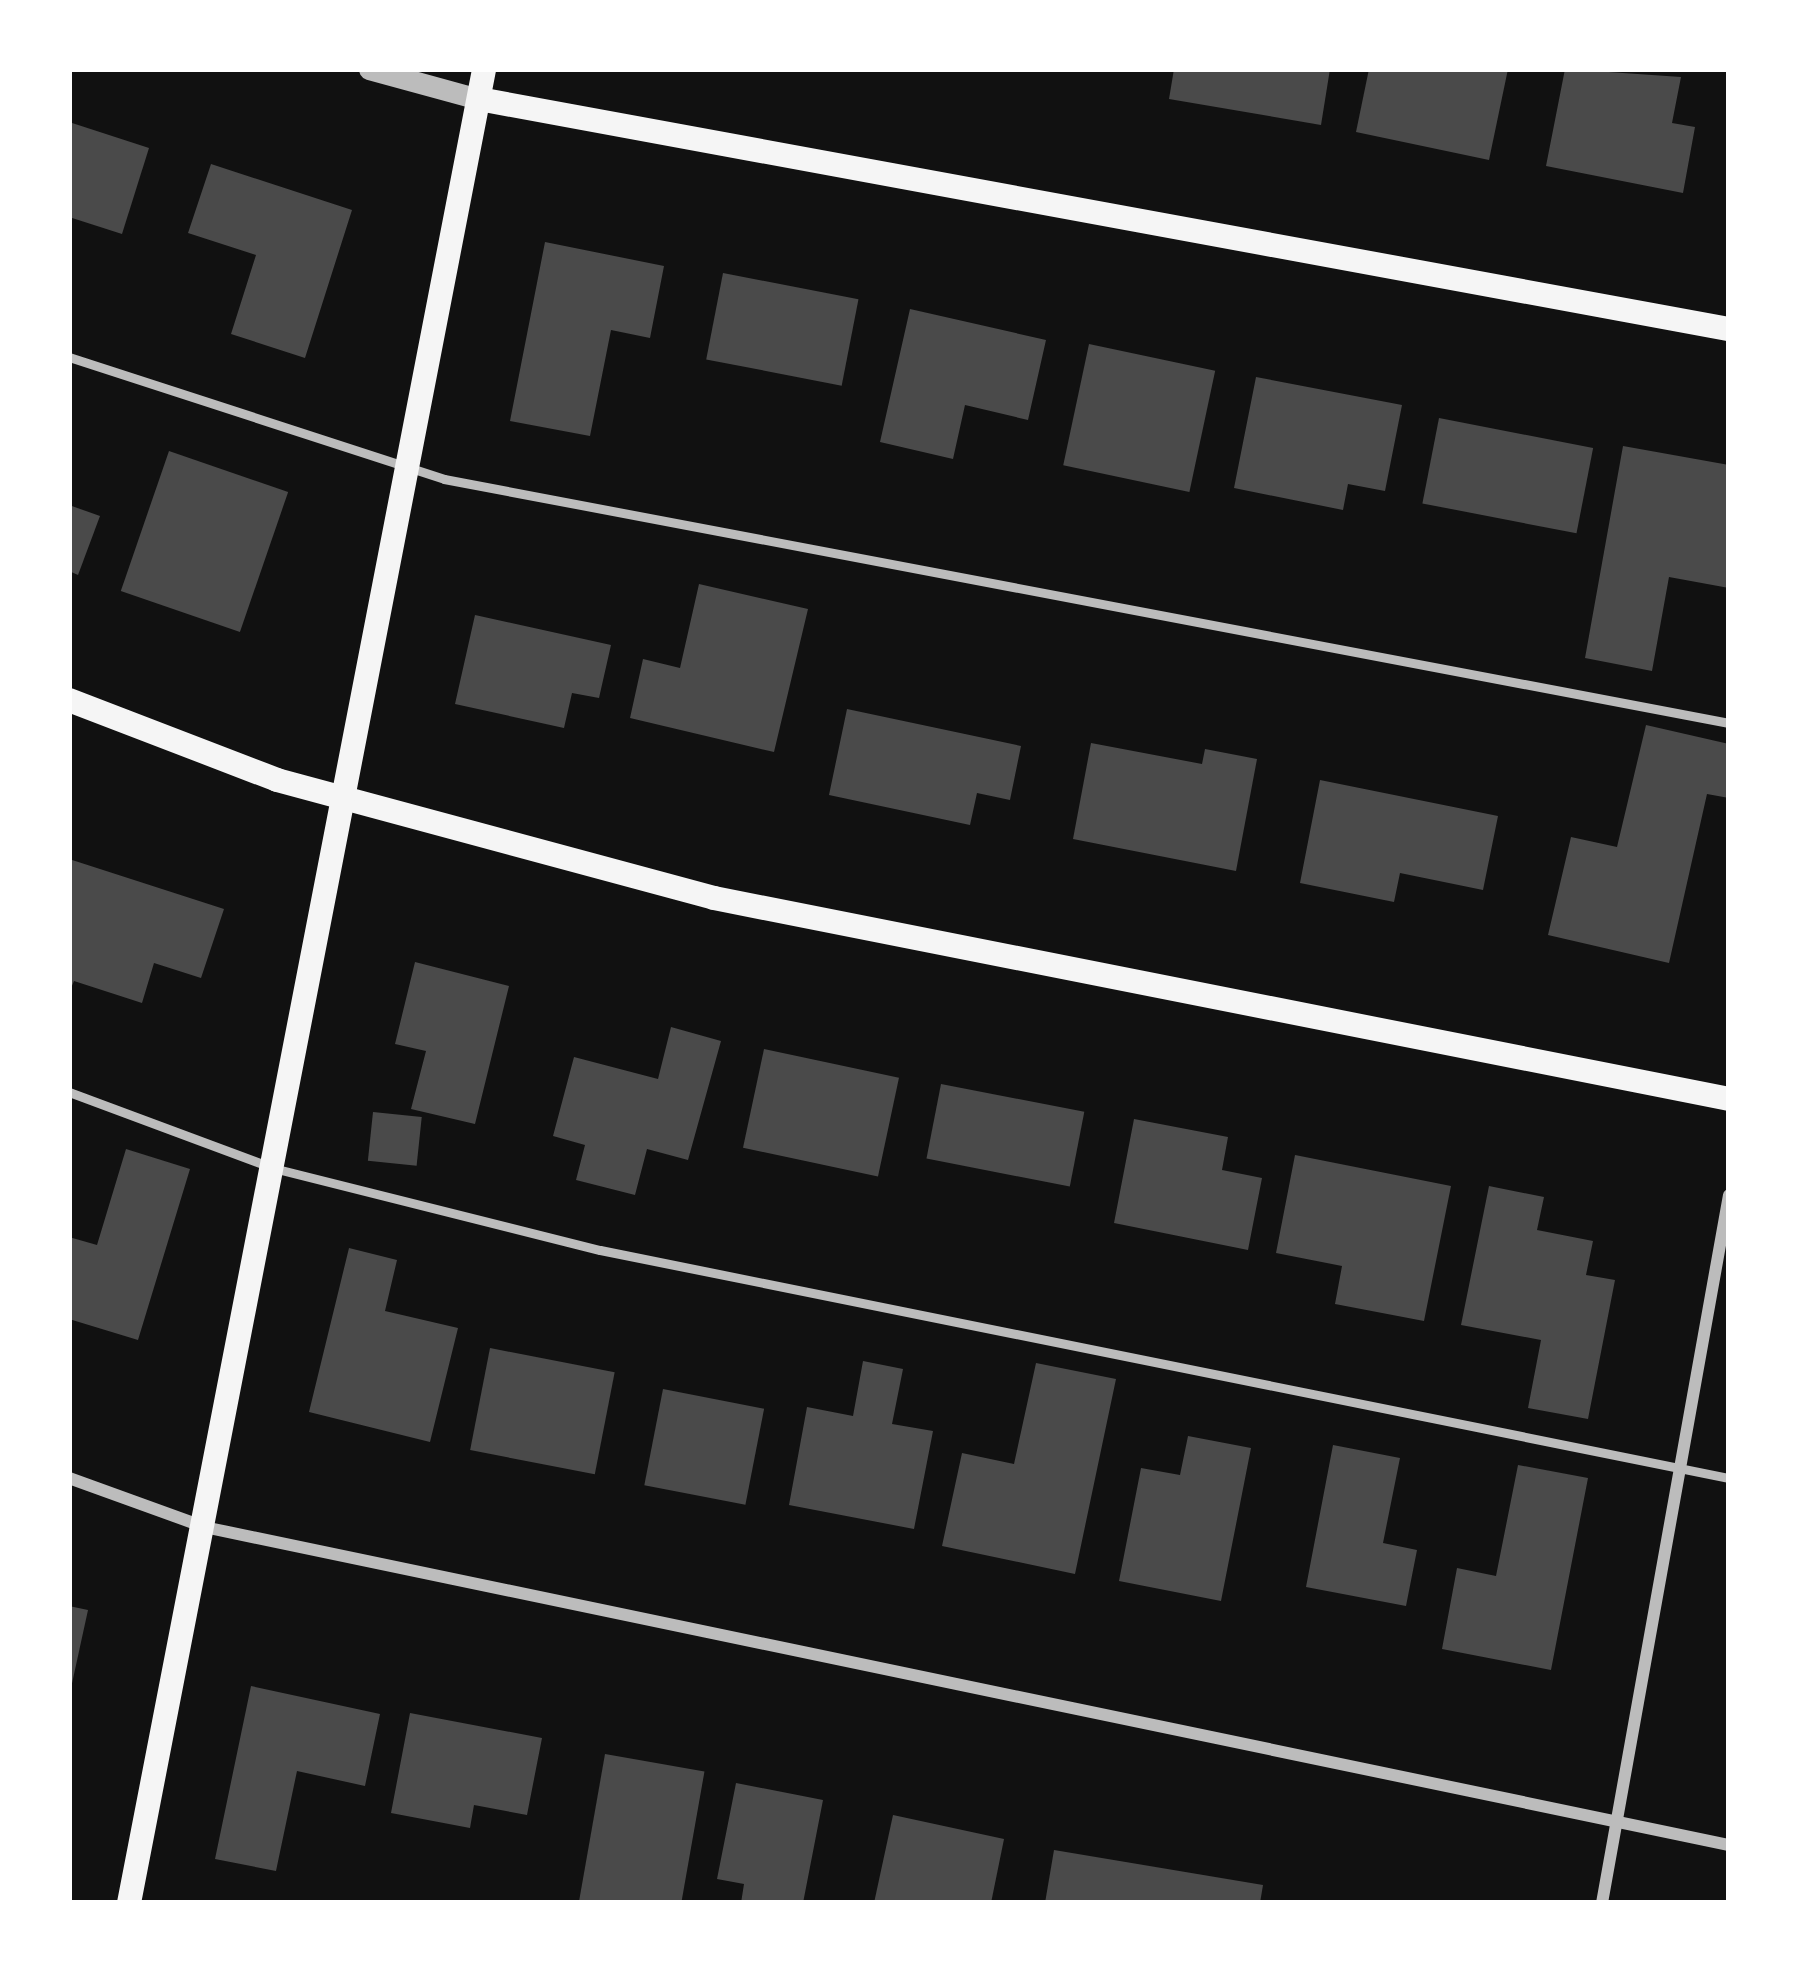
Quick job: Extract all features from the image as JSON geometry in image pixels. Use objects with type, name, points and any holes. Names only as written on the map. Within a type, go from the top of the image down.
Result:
[{"type":"main road","points":[[128,1903],[410,471],[484,69]]},
{"type":"main road","points":[[479,99],[1729,329]]},
{"type":"main road","points":[[69,700],[344,800],[849,929],[1729,1100]]},
{"type":"street","points":[[369,69],[479,99]]},
{"type":"street","points":[[1602,1903],[1729,1195]]},
{"type":"street","points":[[69,1478],[204,1527],[1729,1844]]},
{"type":"lane","points":[[69,357],[410,471],[695,535],[1729,724]]},
{"type":"lane","points":[[69,1092],[273,1168],[600,1250],[1729,1478]]},
{"type":"building","points":[[1174,69],[1330,69],[1321,125],[1169,99]]},
{"type":"building","points":[[1369,69],[1508,69],[1489,160],[1356,132]]},
{"type":"building","points":[[1565,69],[1681,77],[1672,123],[1695,127],[1683,193],[1546,166]]},
{"type":"building","points":[[69,122],[149,148],[122,234],[69,217]]},
{"type":"building","points":[[211,164],[352,210],[305,358],[231,334],[256,255],[188,233]]},
{"type":"building","points":[[545,242],[664,266],[650,338],[611,330],[590,436],[510,421]]},
{"type":"building","points":[[723,273],[858,299],[842,386],[706,359]]},
{"type":"building","points":[[910,309],[1046,340],[1028,420],[965,405],[953,459],[880,442]]},
{"type":"building","points":[[1089,344],[1215,371],[1189,492],[1063,465]]},
{"type":"building","points":[[1256,377],[1402,405],[1385,491],[1348,484],[1343,510],[1234,488]]},
{"type":"building","points":[[1439,418],[1593,448],[1577,533],[1422,503]]},
{"type":"building","points":[[1623,446],[1729,465],[1729,588],[1669,577],[1652,671],[1585,658]]},
{"type":"building","points":[[169,451],[288,492],[240,632],[121,591]]},
{"type":"building","points":[[69,505],[100,516],[78,575],[69,571]]},
{"type":"building","points":[[699,584],[808,609],[774,752],[630,718],[643,659],[680,668]]},
{"type":"building","points":[[475,615],[611,645],[599,698],[572,693],[564,728],[455,704]]},
{"type":"building","points":[[847,709],[1021,746],[1010,800],[977,793],[970,825],[829,795]]},
{"type":"building","points":[[1646,725],[1729,744],[1729,798],[1707,794],[1669,963],[1548,935],[1571,837],[1617,847]]},
{"type":"building","points":[[1091,743],[1202,764],[1205,749],[1257,759],[1236,871],[1073,839]]},
{"type":"building","points":[[1320,780],[1498,816],[1483,890],[1400,873],[1394,902],[1300,883]]},
{"type":"building","points":[[69,859],[224,909],[201,978],[154,963],[142,1003],[74,981],[69,993]]},
{"type":"building","points":[[415,962],[509,986],[475,1124],[411,1109],[426,1051],[395,1044]]},
{"type":"building","points":[[671,1027],[721,1041],[688,1160],[647,1149],[635,1195],[576,1180],[585,1145],[553,1136],[574,1057],[658,1079]]},
{"type":"building","points":[[764,1049],[899,1078],[878,1176],[743,1148]]},
{"type":"building","points":[[941,1084],[1084,1112],[1070,1186],[926,1159]]},
{"type":"building","points":[[373,1112],[422,1117],[417,1166],[368,1161]]},
{"type":"building","points":[[1134,1119],[1228,1137],[1222,1170],[1262,1178],[1248,1250],[1114,1223]]},
{"type":"building","points":[[126,1149],[190,1169],[138,1340],[69,1319],[69,1237],[97,1245]]},
{"type":"building","points":[[1295,1155],[1451,1186],[1424,1321],[1335,1304],[1342,1266],[1276,1253]]},
{"type":"building","points":[[1489,1186],[1544,1197],[1537,1230],[1593,1241],[1586,1275],[1615,1280],[1588,1419],[1528,1408],[1541,1340],[1461,1325]]},
{"type":"building","points":[[349,1248],[397,1260],[385,1311],[458,1328],[430,1442],[309,1412]]},
{"type":"building","points":[[490,1348],[615,1372],[595,1474],[470,1450]]},
{"type":"building","points":[[863,1361],[903,1369],[892,1424],[933,1431],[914,1529],[789,1505],[807,1407],[853,1416]]},
{"type":"building","points":[[1036,1363],[1116,1379],[1075,1574],[942,1546],[962,1453],[1014,1464]]},
{"type":"building","points":[[663,1389],[764,1409],[745,1505],[644,1485]]},
{"type":"building","points":[[1188,1436],[1251,1448],[1221,1601],[1119,1581],[1141,1468],[1180,1475]]},
{"type":"building","points":[[1333,1445],[1400,1458],[1383,1543],[1417,1550],[1406,1606],[1306,1587]]},
{"type":"building","points":[[1518,1465],[1588,1478],[1551,1670],[1442,1649],[1457,1568],[1496,1576]]},
{"type":"building","points":[[69,1606],[88,1610],[71,1688],[69,1688]]},
{"type":"building","points":[[251,1686],[380,1714],[365,1786],[297,1771],[276,1871],[215,1859]]},
{"type":"building","points":[[410,1713],[542,1738],[527,1815],[474,1805],[470,1828],[391,1813]]},
{"type":"building","points":[[605,1754],[704,1772],[681,1903],[579,1903]]},
{"type":"building","points":[[736,1783],[823,1800],[803,1903],[741,1903],[744,1884],[717,1879]]},
{"type":"building","points":[[893,1815],[1004,1839],[991,1903],[874,1903]]},
{"type":"building","points":[[1054,1850],[1263,1885],[1260,1903],[1045,1903]]}]
